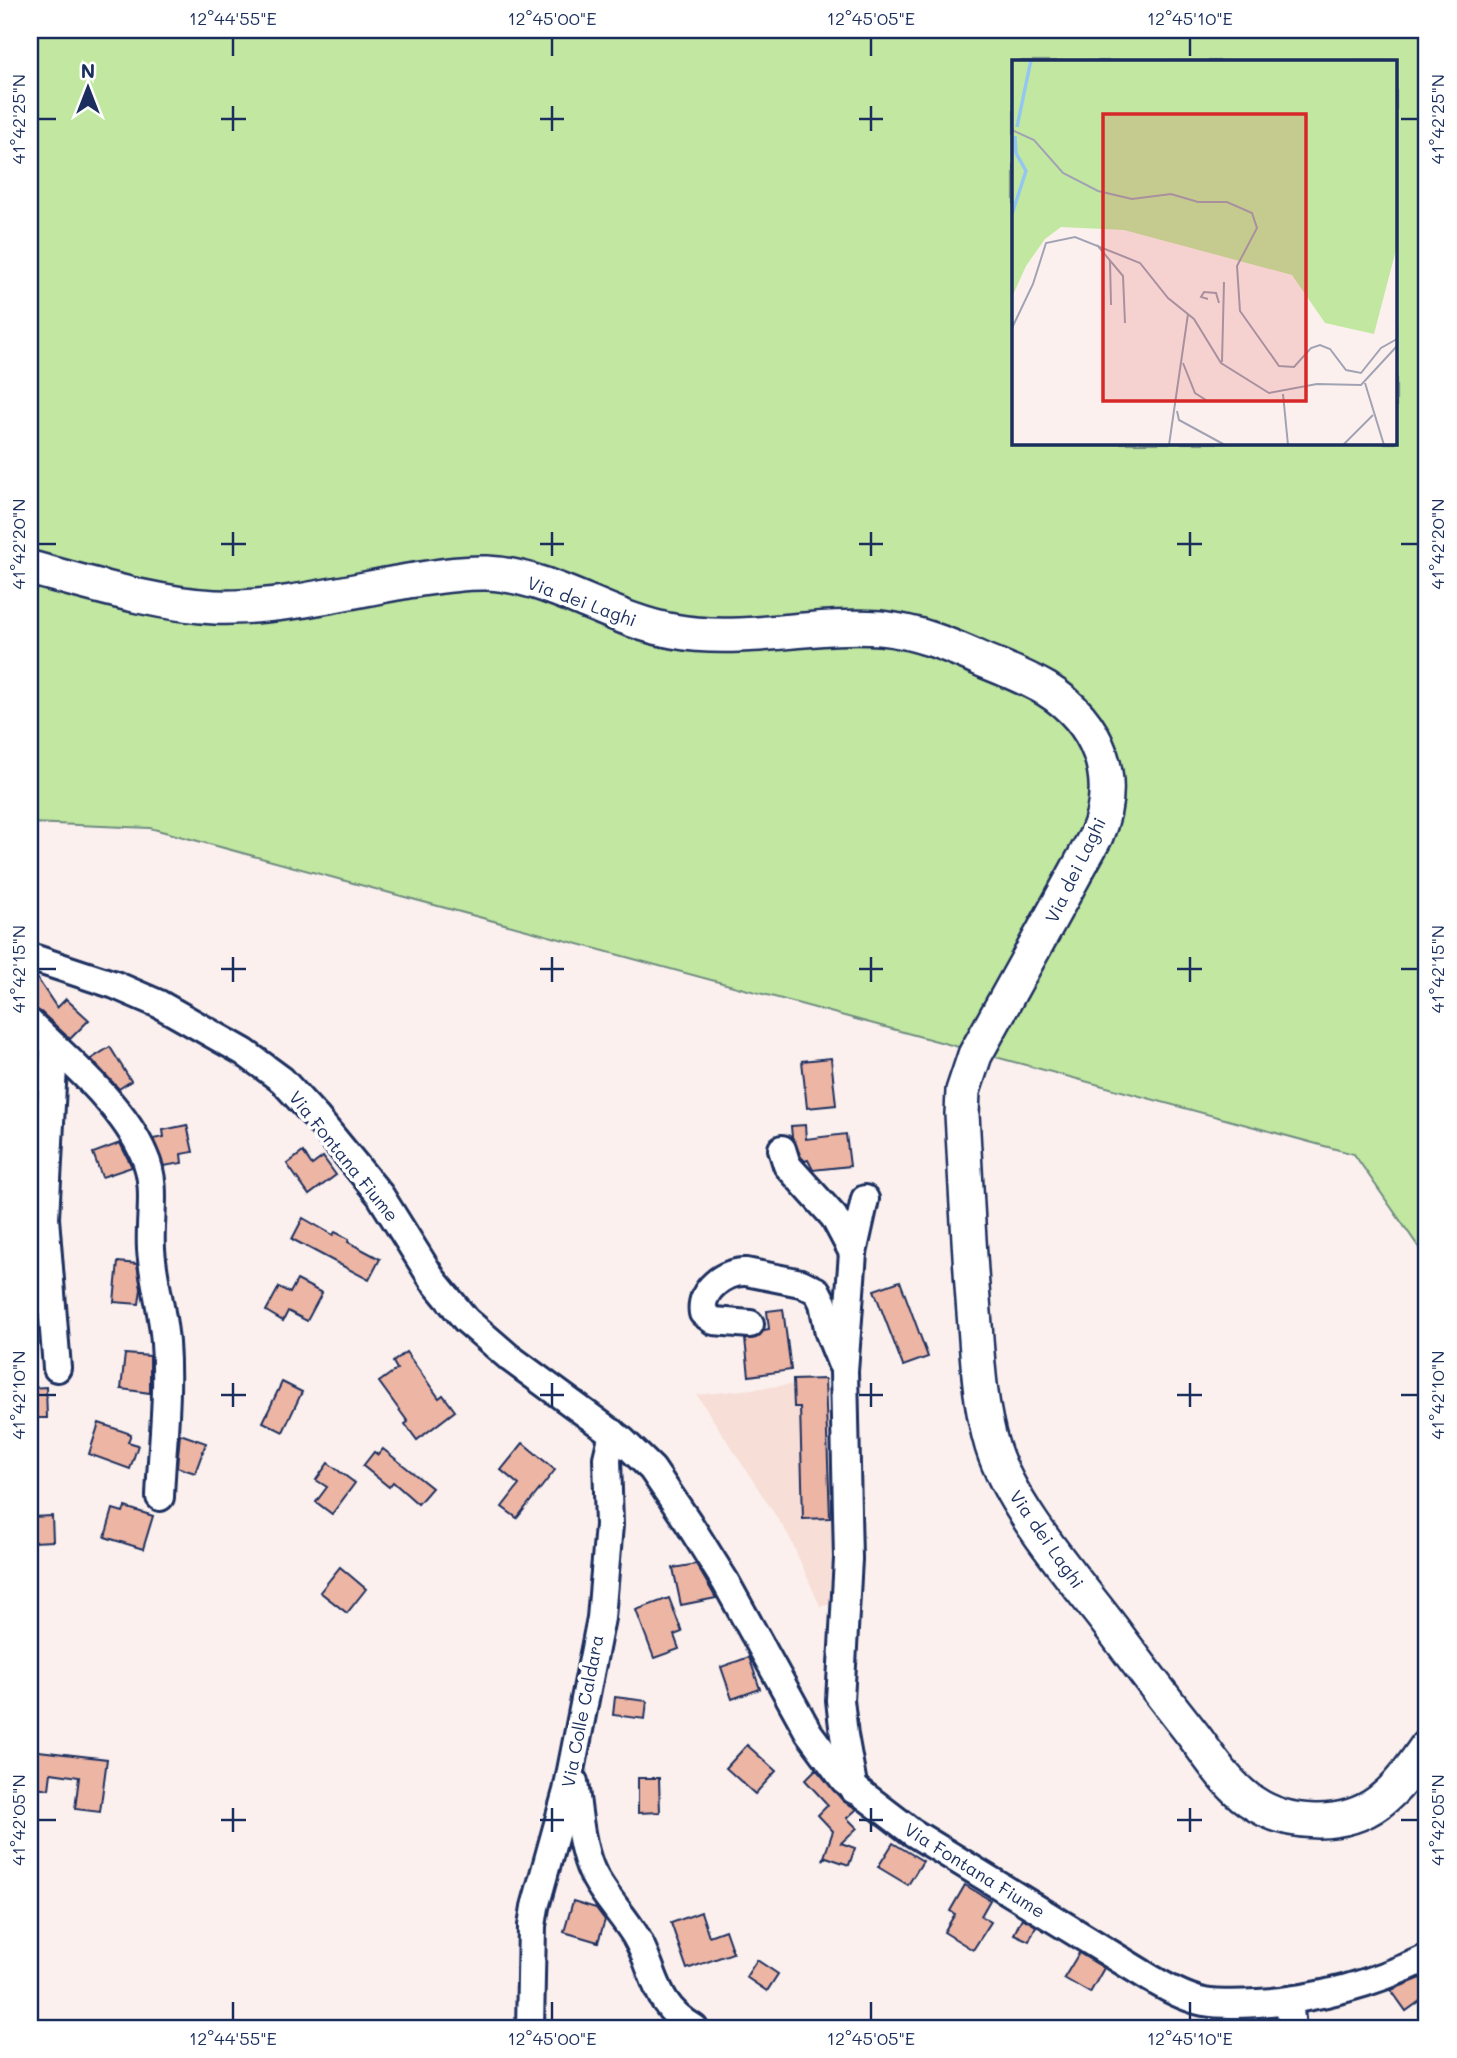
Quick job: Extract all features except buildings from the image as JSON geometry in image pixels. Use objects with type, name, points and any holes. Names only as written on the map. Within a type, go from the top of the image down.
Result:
[{"type":"main road","name":"Via dei Laghi","points":[[30,568],[150,597],[216,607],[271,604],[453,575],[505,575],[538,583],[635,621],[672,631],[730,636],[835,628],[900,631],[1003,668],[1047,690],[1067,705],[1084,722],[1102,756],[1107,791],[1103,815],[1096,835],[975,1055],[963,1091],[962,1114],[980,1391],[993,1448],[1006,1480],[1033,1524],[1203,1749],[1248,1800],[1290,1818],[1324,1821],[1354,1815],[1378,1803],[1390,1792],[1427,1746]]},
{"type":"street","name":"Via Fontana Fiume","points":[[30,957],[115,985],[159,1004],[235,1046],[274,1074],[316,1117],[380,1195],[433,1280],[466,1320],[510,1358],[609,1430],[644,1460],[665,1487],[730,1589],[808,1732],[831,1766],[854,1790],[924,1839],[1150,1978],[1180,1993],[1207,2002],[1227,2004],[1289,2001],[1356,1987],[1427,1958]]},
{"type":"street","points":[[30,1023],[89,1080],[123,1121],[142,1149],[149,1171],[153,1201],[151,1252],[166,1356],[160,1497]]},
{"type":"street","points":[[54,1047],[45,1218],[57,1368]]},
{"type":"street","points":[[782,1149],[787,1165],[834,1216],[853,1253]]},
{"type":"street","points":[[854,1790],[840,1700],[848,1541],[844,1371],[853,1253],[864,1199]]},
{"type":"street","points":[[750,1324],[714,1321],[703,1313],[702,1303],[705,1298],[726,1275],[746,1272],[812,1287],[821,1296],[829,1333],[844,1371]]},
{"type":"street","name":"Via Colle Caldara","points":[[530,2028],[534,1914],[572,1767],[605,1590],[609,1525],[609,1430]]},
{"type":"street","points":[[572,1767],[582,1838],[593,1874],[636,1937],[663,2000],[694,2028]]},
{"type":"street","points":[[1289,2001],[1292,2028]]},
{"type":"shaded area","points":[[816,1382],[830,1417],[833,1449],[834,1537],[829,1605],[820,1606],[789,1536],[697,1395]]},
{"type":"green space","points":[[30,30],[1427,30],[1427,1259],[1354,1154],[150,828],[30,823]]}]
